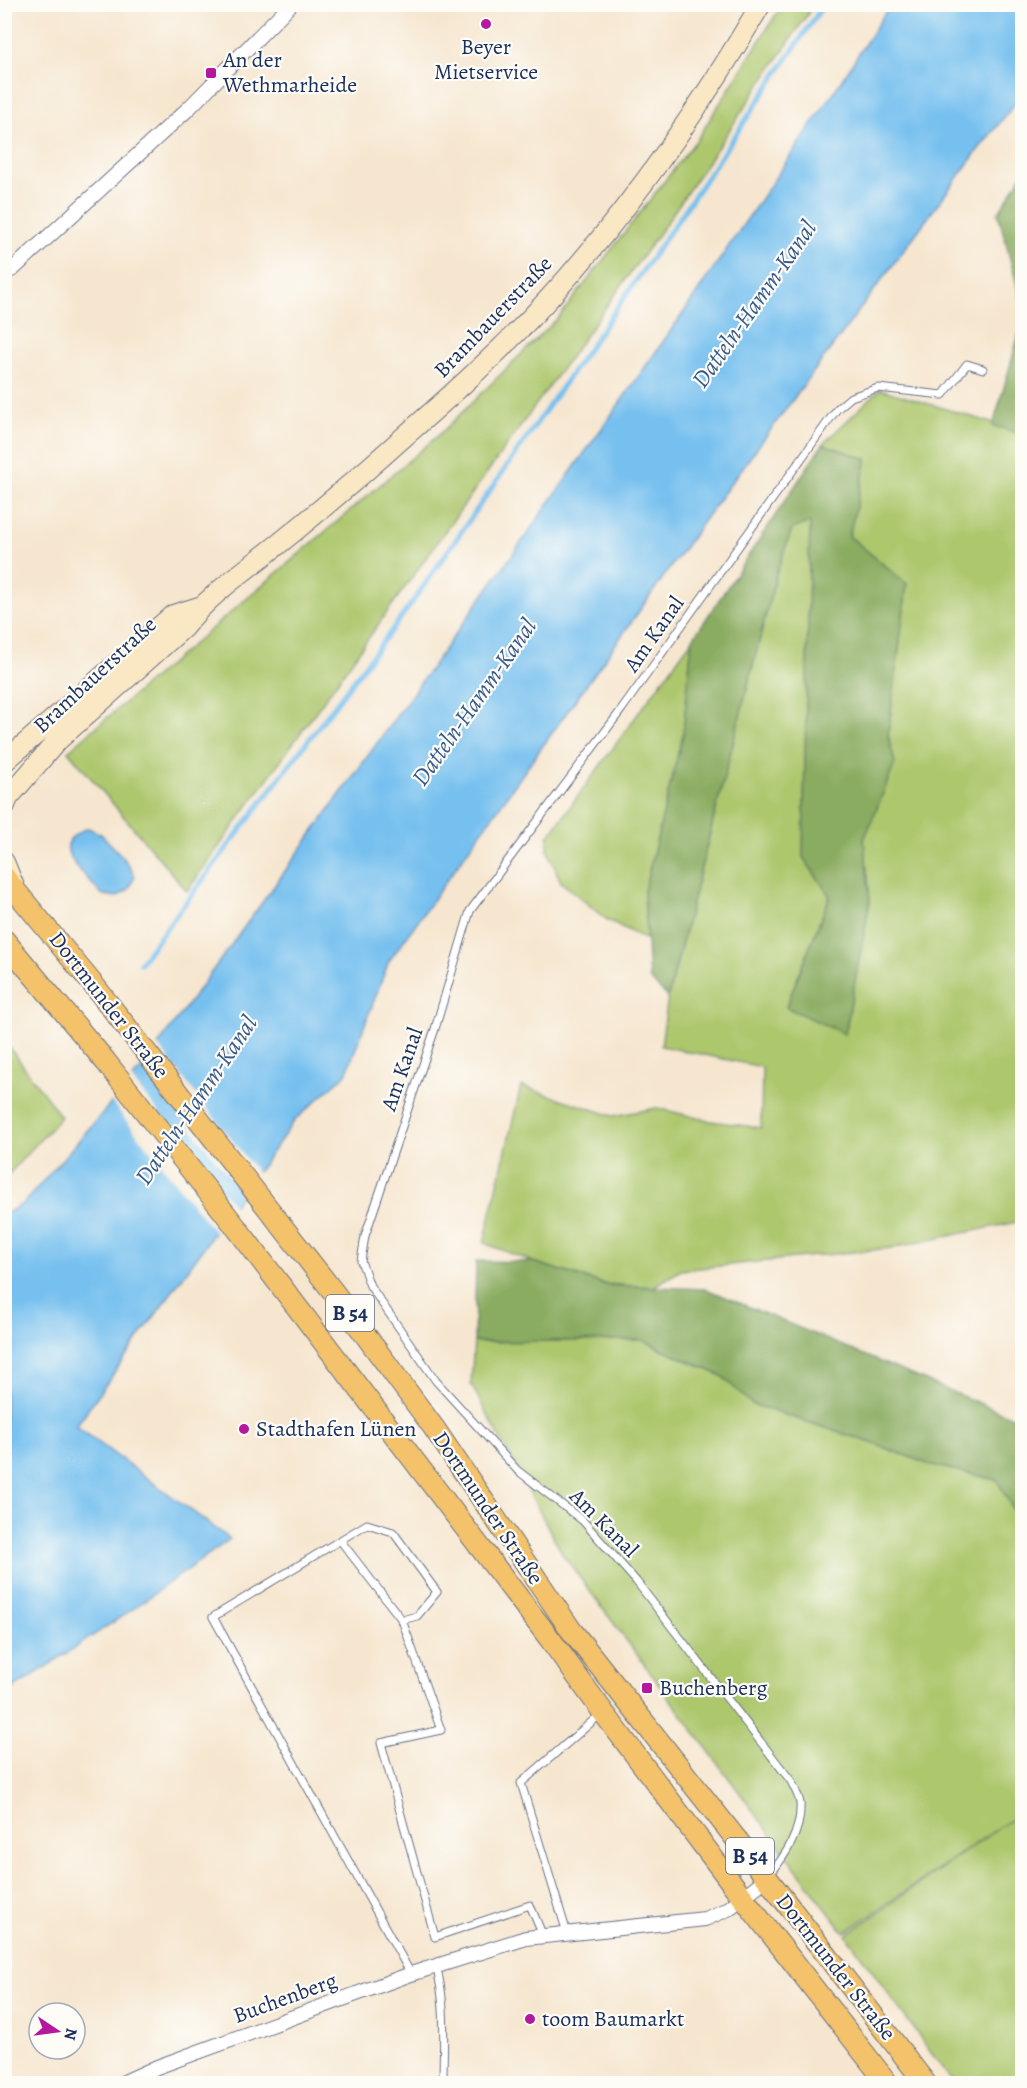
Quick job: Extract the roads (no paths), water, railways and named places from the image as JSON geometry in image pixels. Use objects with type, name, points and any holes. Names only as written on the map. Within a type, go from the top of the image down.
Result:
[{"type":"main road","name":"Brambauerstraße","points":[[6,802],[57,741],[184,627],[199,607],[287,537],[431,413],[501,349],[611,225],[664,156],[712,86],[761,4]]},
{"type":"main road","name":"Brambauerstraße","points":[[4,762],[173,615],[199,607]]},
{"type":"main road","points":[[4,862],[10,883]]},
{"type":"main road","name":"Dortmunder Straße","points":[[10,883],[130,1031],[335,1294],[434,1428],[571,1630],[926,2084]]},
{"type":"main road","name":"Dortmunder Straße","points":[[4,940],[106,1062],[239,1231],[744,1898],[888,2084]]},
{"type":"street","points":[[4,273],[13,269],[177,120],[291,4]]},
{"type":"street","name":"Buchenberg","points":[[120,2084],[157,2067],[411,1974],[526,1938],[705,1919],[728,1909],[767,1878]]},
{"type":"lane","name":"Am Kanal","points":[[767,1878],[792,1844],[798,1824],[800,1802],[791,1781],[636,1581],[583,1521],[517,1470],[436,1381],[370,1286],[361,1261],[365,1236],[435,1029],[470,911],[622,709],[837,409],[851,397],[878,388],[944,395],[967,364],[983,369]]},
{"type":"lane","points":[[402,1620],[417,1616],[437,1592],[393,1532],[367,1524],[213,1617],[411,1974]]},
{"type":"lane","points":[[340,1540],[402,1620],[441,1730],[381,1743],[435,1937],[530,1905],[543,1936]]},
{"type":"lane","points":[[567,1933],[521,1783],[603,1712]]},
{"type":"lane","points":[[436,1966],[441,1985],[443,2010],[443,2084]]},
{"type":"water","name":"Datteln-Hamm-Kanal","points":[[890,5],[1022,5],[1022,95],[978,150],[720,498],[389,961],[346,1074],[295,1120],[76,1426],[230,1539],[127,1613],[5,1694],[5,1214],[24,1203],[140,1070],[520,544],[677,322],[834,92]]},
{"type":"water","points":[[88,828],[101,834],[123,857],[135,876],[129,889],[117,897],[100,893],[70,857],[68,844],[71,838]]},
{"type":"waterway","points":[[140,963],[409,607],[676,223],[824,4]]},
{"type":"place","name":"Beyer Mietservice","points":[[486,24]]},
{"type":"place","name":"An der Wethmarheide","points":[[211,73]]},
{"type":"place","name":"Stadthafen Lünen","points":[[244,1429]]},
{"type":"place","name":"Buchenberg","points":[[647,1688]]},
{"type":"place","name":"toom Baumarkt","points":[[530,2019]]}]
